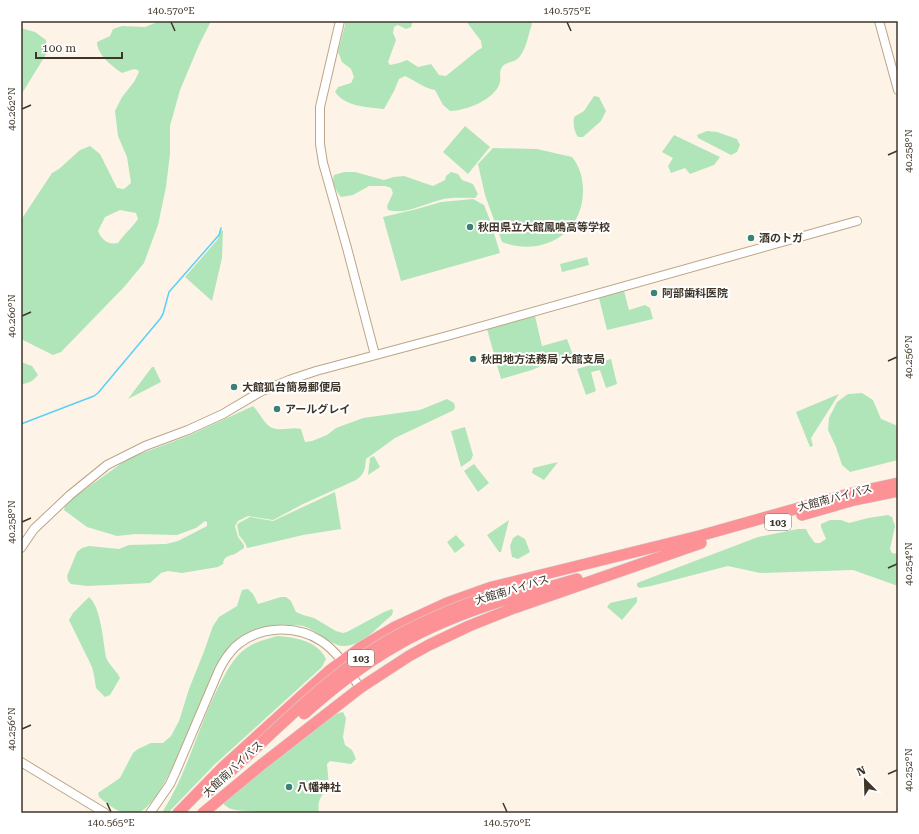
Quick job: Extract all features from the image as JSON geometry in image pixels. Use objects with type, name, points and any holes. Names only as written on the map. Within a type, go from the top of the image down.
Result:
[{"type":"highway","points":[[853,497],[898,479]]},
{"type":"highway","name":"大館南バイパス","points":[[185,813],[215,791],[248,760],[334,688],[377,656],[433,626],[500,597],[898,483]]},
{"type":"highway","name":"大館南バイパス","points":[[853,497],[898,492]]},
{"type":"highway","points":[[203,813],[215,791],[255,738],[342,661],[378,637],[406,621],[441,605],[476,592],[510,582],[700,540]]},
{"type":"highway","points":[[178,813],[215,791],[290,742],[360,688],[409,656],[450,634],[520,606],[700,540]]},
{"type":"highway","name":"大館南バイパス","points":[[197,813],[215,791]]},
{"type":"street","points":[[340,21],[320,107],[320,144],[323,163],[375,355]]},
{"type":"street","points":[[879,21],[898,90]]},
{"type":"street","points":[[21,548],[34,529],[70,495],[107,465],[145,446],[188,430],[223,414],[260,392],[290,380],[316,371],[857,221]]},
{"type":"street","points":[[150,813],[170,784],[176,772],[219,670],[228,654],[242,642],[270,630],[290,630],[301,632],[321,641],[330,648],[342,661],[360,688]]},
{"type":"street","points":[[21,762],[105,813]]},
{"type":"green space","points":[[160,21],[211,21],[180,90],[170,126],[170,154],[166,187],[158,225],[144,263],[125,286],[61,352],[53,355],[21,339],[21,220],[52,173],[59,169],[80,150],[90,146],[100,154],[117,188],[124,189],[131,183],[127,157],[118,136],[115,111],[122,97],[134,82],[139,72],[138,70],[134,69],[122,73],[102,56],[97,42],[110,36],[113,29],[122,26],[145,27]],"holes":[[[120,210],[136,213],[138,219],[118,243],[105,241],[101,237],[98,231],[105,217]]]},
{"type":"green space","points":[[346,21],[413,21],[411,27],[406,29],[398,25],[394,27],[393,33],[396,40],[388,62],[390,65],[407,60],[418,67],[431,64],[439,75],[446,76],[482,48],[481,41],[466,21],[530,21],[532,24],[522,53],[516,60],[505,64],[502,67],[500,72],[500,82],[493,94],[480,103],[464,109],[450,111],[443,105],[435,90],[405,76],[399,79],[384,109],[364,107],[345,101],[340,97],[335,92],[338,87],[351,83],[354,77],[351,69],[342,62],[338,52]]},
{"type":"green space","points":[[21,28],[35,32],[46,40],[48,51],[21,95]]},
{"type":"green space","points":[[594,96],[599,97],[606,111],[601,121],[583,137],[578,137],[574,128],[574,117],[584,111]]},
{"type":"green space","points":[[465,126],[490,147],[468,174],[443,152]]},
{"type":"green space","points":[[707,131],[717,132],[737,139],[740,145],[737,152],[731,155],[698,138],[697,135]]},
{"type":"green space","points":[[674,135],[720,157],[714,165],[690,174],[685,168],[671,173],[668,166],[673,158],[662,152]]},
{"type":"green space","points":[[493,148],[537,149],[572,157],[577,165],[582,182],[583,191],[581,206],[576,220],[568,230],[557,239],[545,244],[531,247],[517,246],[502,242],[485,195],[478,164]]},
{"type":"green space","points":[[344,172],[355,172],[384,180],[404,176],[433,186],[445,180],[446,176],[451,172],[458,174],[462,180],[473,184],[478,194],[475,198],[444,199],[408,210],[388,210],[387,206],[393,193],[391,188],[385,186],[369,186],[353,195],[341,197],[334,186],[333,178],[334,175]]},
{"type":"green space","points":[[473,199],[484,205],[500,253],[401,281],[383,217],[441,202]]},
{"type":"green space","points":[[221,230],[223,231],[222,258],[212,301],[185,277],[218,239]]},
{"type":"green space","points":[[587,257],[589,265],[562,272],[560,264]]},
{"type":"green space","points":[[624,291],[629,310],[645,305],[650,308],[653,319],[607,330],[599,298]]},
{"type":"green space","points":[[535,316],[542,346],[567,339],[574,358],[548,363],[532,370],[501,379],[487,329]]},
{"type":"green space","points":[[611,359],[617,384],[606,388],[600,370],[591,372],[596,391],[586,395],[577,369]]},
{"type":"green space","points":[[21,362],[32,366],[38,375],[35,379],[24,384],[21,384]]},
{"type":"green space","points":[[152,367],[154,367],[161,382],[128,399]]},
{"type":"green space","points":[[862,393],[873,400],[881,419],[898,426],[898,460],[850,472],[842,465],[828,430],[829,418],[837,402],[848,394]]},
{"type":"green space","points":[[839,394],[811,438],[813,446],[810,447],[796,412]]},
{"type":"green space","points":[[447,399],[454,403],[454,410],[395,438],[366,459],[364,471],[356,480],[303,504],[273,520],[248,516],[238,521],[235,526],[238,537],[244,545],[244,548],[224,559],[223,564],[218,567],[182,573],[168,571],[161,573],[150,583],[87,586],[71,584],[68,581],[67,576],[77,552],[82,548],[89,546],[119,549],[129,545],[166,544],[178,541],[207,526],[207,522],[205,521],[196,528],[177,535],[135,534],[117,536],[87,527],[64,510],[65,506],[70,500],[129,458],[188,436],[253,406],[272,428],[301,429],[305,442],[327,435],[336,428],[363,418],[420,410]]},
{"type":"green space","points":[[465,427],[473,455],[471,460],[461,467],[451,431]]},
{"type":"green space","points":[[374,456],[380,467],[368,475],[370,458]]},
{"type":"green space","points":[[558,462],[544,480],[532,473],[533,468]]},
{"type":"green space","points":[[474,464],[489,483],[478,492],[464,471]]},
{"type":"green space","points":[[335,492],[341,529],[303,535],[247,548],[239,535],[237,525],[250,517],[273,521]]},
{"type":"green space","points":[[888,515],[892,517],[895,526],[890,549],[892,553],[898,554],[898,586],[853,570],[760,573],[728,566],[651,586],[639,588],[637,586],[637,583],[758,537],[798,529],[806,529],[815,543],[820,543],[826,539],[821,524],[830,520],[841,520],[849,523]]},
{"type":"green space","points":[[509,520],[501,552],[499,552],[487,535]]},
{"type":"green space","points":[[456,535],[465,545],[455,553],[447,542]]},
{"type":"green space","points":[[518,535],[525,539],[530,552],[518,559],[512,557],[510,546],[513,538]]},
{"type":"green space","points":[[248,589],[253,594],[258,604],[281,597],[286,597],[291,601],[296,612],[314,618],[336,631],[343,633],[384,612],[392,609],[393,611],[392,615],[370,635],[358,643],[351,645],[340,646],[304,626],[297,625],[276,625],[265,627],[254,630],[245,635],[229,649],[215,667],[193,723],[171,771],[148,806],[137,813],[131,814],[116,810],[99,797],[98,793],[120,778],[133,753],[138,749],[151,743],[163,743],[171,736],[179,721],[189,689],[213,626],[219,617],[237,606],[242,590]]},
{"type":"green space","points":[[89,597],[93,602],[99,616],[106,657],[120,678],[110,695],[105,697],[96,688],[92,667],[69,620],[73,613]]},
{"type":"green space","points":[[637,597],[637,602],[622,620],[607,607],[610,603]]},
{"type":"green space","points":[[277,636],[291,637],[305,641],[318,648],[326,659],[322,667],[214,765],[168,813],[165,813],[163,811],[180,780],[206,714],[229,667],[243,650],[251,645]]},
{"type":"green space","points":[[343,712],[346,718],[343,737],[345,745],[352,750],[356,759],[351,764],[330,761],[327,764],[329,787],[320,798],[319,813],[261,813],[231,809],[223,803],[279,756],[335,714]]},
{"type":"waterway","points":[[21,424],[94,396],[98,393],[160,319],[163,314],[169,292],[219,235],[221,228]]},
{"type":"place","name":"秋田県立大館鳳鳴高等学校","points":[[470,227]]},
{"type":"place","name":"酒のトガ","points":[[751,238]]},
{"type":"place","name":"阿部歯科医院","points":[[654,293]]},
{"type":"place","name":"秋田地方法務局 大館支局","points":[[473,359]]},
{"type":"place","name":"大館狐台簡易郵便局","points":[[234,387]]},
{"type":"place","name":"アールグレイ","points":[[277,409]]},
{"type":"place","name":"八幡神社","points":[[289,787]]}]
